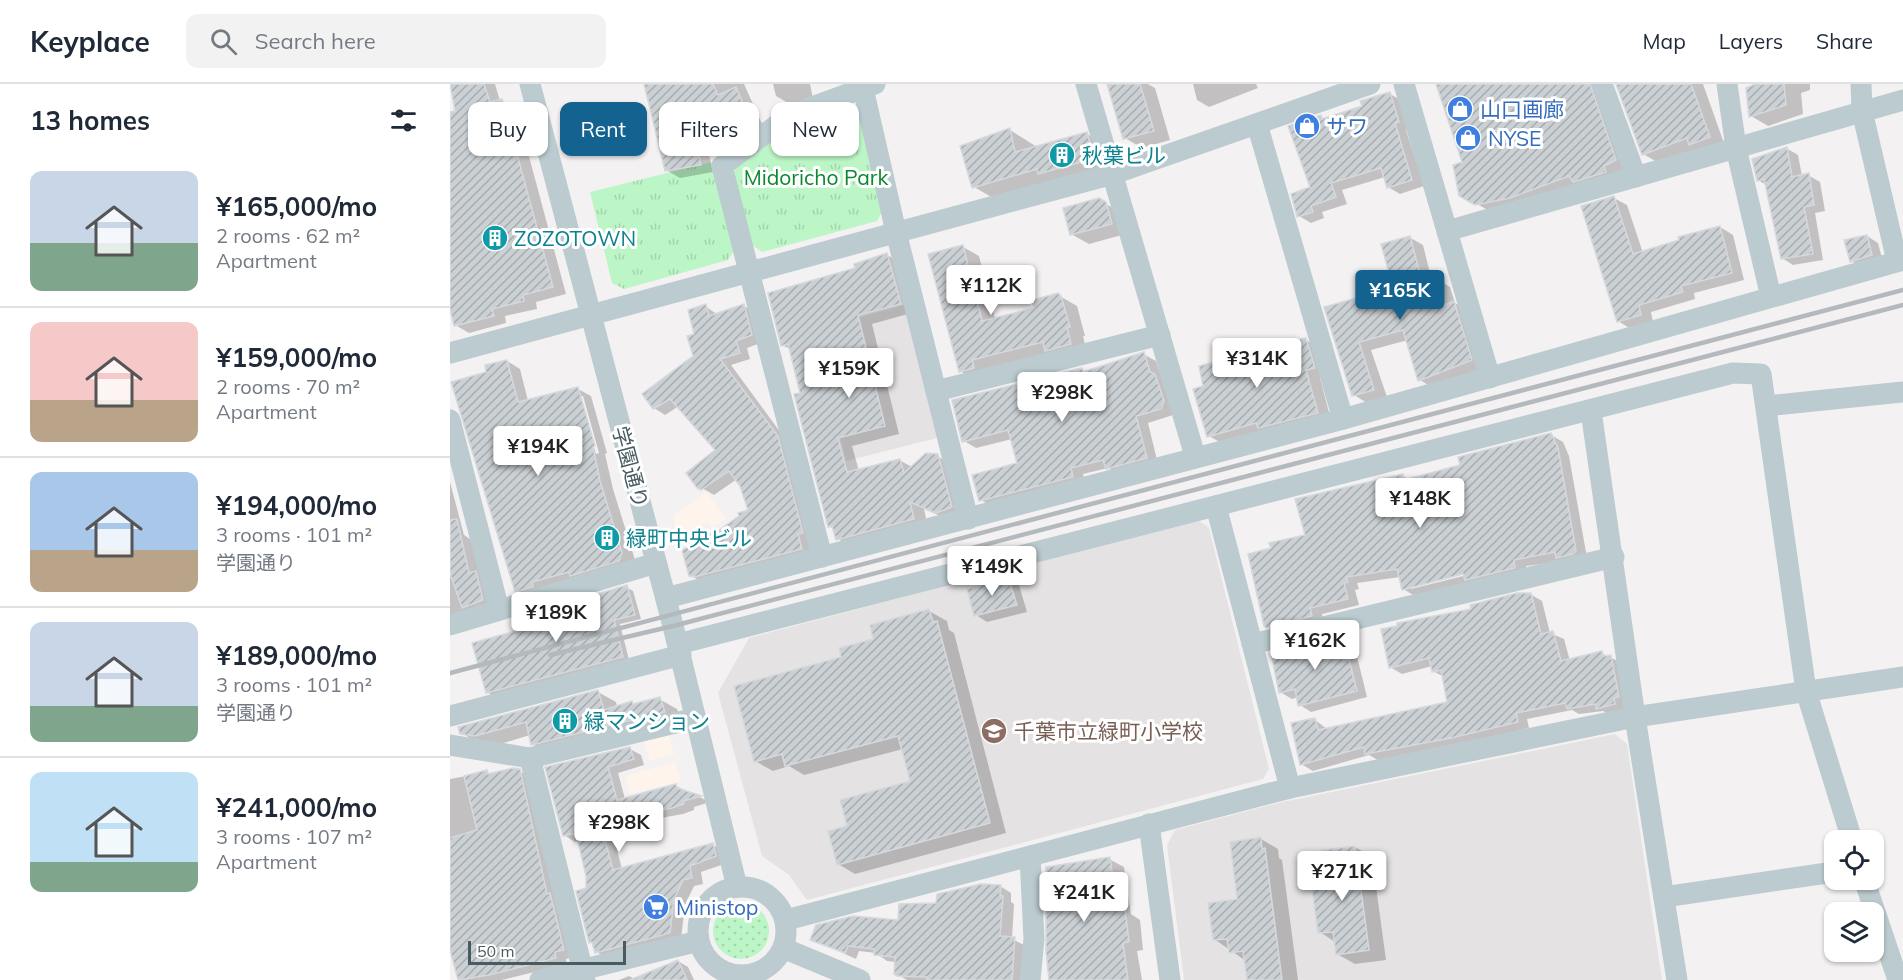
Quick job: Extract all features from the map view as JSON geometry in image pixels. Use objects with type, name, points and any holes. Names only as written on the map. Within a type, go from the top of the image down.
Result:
[{"type":"street","name":"学園通り","points":[[530,84],[666,598],[737,887]]},
{"type":"street","points":[[1086,84],[1196,456]]},
{"type":"street","points":[[450,353],[1113,174],[1370,84]]},
{"type":"street","points":[[1404,84],[1490,378]]},
{"type":"street","points":[[1602,84],[1636,177]]},
{"type":"street","points":[[1727,84],[1736,148],[1771,297]]},
{"type":"street","points":[[666,598],[968,519],[1196,456],[1343,419],[1900,260],[1862,111],[1861,84]]},
{"type":"street","points":[[822,557],[722,166],[790,115],[866,85],[896,232],[968,519]]},
{"type":"street","points":[[1447,231],[1903,100]]},
{"type":"street","points":[[1257,124],[1343,419]]},
{"type":"street","points":[[936,391],[1160,335]]},
{"type":"street","points":[[450,716],[679,650],[1216,506],[1733,374],[1761,374],[1806,690],[1849,830]]},
{"type":"street","points":[[1766,406],[1903,392]]},
{"type":"street","points":[[1592,411],[1635,717],[1677,980]]},
{"type":"street","points":[[450,420],[499,610]]},
{"type":"street","points":[[1216,506],[1290,788]]},
{"type":"street","points":[[1252,644],[1614,557]]},
{"type":"street","points":[[450,625],[656,563]]},
{"type":"street","points":[[786,920],[1290,788],[1635,717],[1903,677]]},
{"type":"street","points":[[450,745],[530,758],[696,717]]},
{"type":"street","points":[[530,758],[583,975]]},
{"type":"street","points":[[1149,824],[1170,980]]},
{"type":"street","points":[[1030,856],[1034,939],[1030,980]]},
{"type":"street","points":[[1664,897],[1824,873]]},
{"type":"street","points":[[737,887],[763,892],[774,900],[786,920],[783,948],[766,967],[753,973],[740,975],[710,973],[699,941],[698,926],[706,906],[723,891],[737,887]]},
{"type":"street","points":[[1868,890],[1898,980]]},
{"type":"street","points":[[540,980],[583,975],[699,941]]},
{"type":"street","points":[[783,948],[860,980]]},
{"type":"shaded area","points":[[904,305],[937,438],[846,461],[835,418],[821,328]]},
{"type":"shaded area","points":[[706,492],[726,519],[712,528],[708,521],[678,543],[673,516]]},
{"type":"shaded area","name":"千葉市立緑町小学校","points":[[1197,519],[1209,528],[1269,769],[1263,779],[807,900],[789,875],[762,856],[718,693],[749,638]]},
{"type":"shaded area","points":[[1615,734],[1627,744],[1662,980],[1184,980],[1167,845],[1175,830],[1278,803]]},
{"type":"shaded area","points":[[669,735],[674,754],[650,761],[644,741]]},
{"type":"shaded area","points":[[675,762],[681,781],[629,794],[625,776]]},
{"type":"green space","name":"Midoricho Park","points":[[860,110],[883,210],[877,221],[762,252],[751,244],[734,173],[736,165],[748,156],[759,156],[759,148],[771,139],[771,156],[859,156]]},
{"type":"green space","points":[[712,162],[735,249],[728,260],[624,289],[612,283],[590,192]]},
{"type":"green space","points":[[741,903],[756,908],[764,916],[769,931],[764,946],[756,954],[741,959],[726,954],[718,946],[713,931],[718,916],[726,908]]},
{"type":"building","name":"ZOZOTOWN","points":[[450,84],[484,84],[490,102],[468,102],[468,156],[517,156],[553,287],[523,295],[524,301],[492,309],[494,316],[454,326],[450,310],[450,112],[455,111]]},
{"type":"building","points":[[644,84],[713,84],[718,95],[736,87],[742,102],[659,102],[659,146]]},
{"type":"building","points":[[1107,84],[1140,84],[1154,131],[1123,139]]},
{"type":"building","points":[[1436,84],[1590,84],[1616,160],[1604,166],[1606,172],[1573,182],[1569,176],[1510,198],[1475,205],[1459,196],[1453,165],[1462,162]]},
{"type":"building","points":[[1616,84],[1691,84],[1710,137],[1689,145],[1687,138],[1642,155]]},
{"type":"building","points":[[1755,84],[1784,84],[1786,105],[1749,117],[1746,88]]},
{"type":"building","points":[[1390,92],[1399,122],[1395,123],[1412,180],[1387,188],[1381,168],[1331,183],[1336,197],[1311,206],[1313,212],[1297,217],[1291,194],[1310,187],[1288,126],[1321,115],[1322,119],[1362,106],[1360,101]]},
{"type":"building","points":[[1010,128],[1015,152],[1087,132],[1092,151],[1088,160],[1038,174],[1037,169],[972,188],[960,146]]},
{"type":"building","points":[[1787,147],[1792,177],[1809,173],[1814,205],[1804,207],[1813,254],[1781,259],[1764,179],[1757,181],[1752,159]]},
{"type":"building","points":[[661,156],[699,156],[701,165],[665,171]]},
{"type":"building","points":[[1614,196],[1633,254],[1679,240],[1678,237],[1720,226],[1732,273],[1681,286],[1683,292],[1639,305],[1641,315],[1617,322],[1581,206]]},
{"type":"building","points":[[1099,198],[1106,202],[1112,224],[1070,235],[1063,208]]},
{"type":"building","points":[[1867,235],[1872,255],[1850,262],[1844,240]]},
{"type":"building","points":[[1410,236],[1422,282],[1437,278],[1444,305],[1454,301],[1472,360],[1418,381],[1403,330],[1359,342],[1374,390],[1352,396],[1324,307],[1393,288],[1381,244]]},
{"type":"building","points":[[963,245],[982,321],[1034,308],[1032,300],[1058,293],[1061,296],[1070,327],[1067,327],[1071,344],[1045,351],[1043,342],[972,360],[974,368],[959,372],[928,254]]},
{"type":"building","points":[[887,253],[901,304],[858,315],[885,426],[838,438],[847,472],[900,459],[904,473],[926,453],[938,454],[952,507],[936,513],[910,502],[914,519],[836,540],[832,526],[828,527],[794,394],[800,393],[788,344],[781,346],[768,293],[855,268],[854,264]]},
{"type":"building","points":[[706,304],[709,316],[744,304],[752,335],[736,341],[740,353],[720,359],[778,436],[803,533],[798,534],[802,549],[694,577],[689,576],[682,550],[693,545],[692,541],[707,530],[711,536],[739,516],[738,513],[748,510],[740,486],[729,471],[701,490],[697,488],[686,473],[715,450],[670,399],[653,409],[642,394],[693,356],[687,336],[694,334],[688,310]]},
{"type":"building","points":[[1306,338],[1315,368],[1306,370],[1318,413],[1258,428],[1256,423],[1207,437],[1193,389],[1203,386],[1199,366]]},
{"type":"building","points":[[1144,352],[1150,372],[1155,374],[1164,401],[1161,409],[1136,416],[1147,458],[1106,469],[1103,460],[1071,468],[1073,477],[979,501],[972,475],[1017,463],[1008,430],[962,442],[952,400],[1082,368],[1083,372]]},
{"type":"building","points":[[507,360],[518,402],[578,387],[595,446],[593,447],[600,481],[622,553],[619,561],[570,576],[569,572],[532,582],[533,587],[515,592],[451,382],[486,372],[485,365]]},
{"type":"building","points":[[1551,433],[1558,448],[1576,551],[1573,554],[1556,558],[1555,552],[1514,560],[1515,568],[1465,580],[1463,574],[1402,590],[1397,569],[1346,577],[1348,582],[1344,583],[1348,599],[1310,608],[1312,616],[1266,628],[1264,626],[1248,554],[1271,548],[1269,543],[1305,535],[1295,499],[1403,474],[1404,480],[1460,465],[1458,457]]},
{"type":"building","points":[[457,519],[469,573],[476,571],[483,600],[462,608],[450,573],[450,520]]},
{"type":"building","points":[[1008,577],[1017,605],[974,616],[967,589]]},
{"type":"building","points":[[627,585],[635,615],[614,620],[623,657],[486,693],[472,643],[567,617],[565,606]]},
{"type":"building","points":[[1517,593],[1531,593],[1541,634],[1553,631],[1561,661],[1602,651],[1603,656],[1611,655],[1619,697],[1614,698],[1615,704],[1596,709],[1596,704],[1567,709],[1565,703],[1516,713],[1518,722],[1451,738],[1365,754],[1364,747],[1300,765],[1291,723],[1315,718],[1318,730],[1447,702],[1441,670],[1432,672],[1429,658],[1389,668],[1381,629],[1397,626],[1397,623],[1471,609],[1470,605]]},
{"type":"building","points":[[929,609],[933,622],[937,621],[990,823],[837,865],[828,831],[847,826],[840,800],[910,781],[898,736],[785,766],[782,754],[754,762],[734,686],[841,657],[839,648],[873,639],[870,625]]},
{"type":"building","points":[[1343,636],[1357,691],[1298,706],[1295,689],[1279,693],[1271,653]]},
{"type":"building","points":[[598,690],[604,710],[632,701],[633,704],[660,697],[665,712],[531,745],[526,722],[475,736],[460,734],[458,727]]},
{"type":"building","points":[[630,747],[634,759],[608,767],[617,800],[676,784],[677,788],[702,796],[683,801],[684,804],[672,808],[600,822],[613,870],[713,843],[716,856],[690,866],[692,878],[683,880],[674,899],[670,933],[595,953],[592,942],[589,943],[576,891],[586,888],[586,876],[576,833],[563,836],[545,767]]},
{"type":"building","points":[[513,768],[520,769],[547,894],[550,893],[564,950],[555,952],[556,958],[489,975],[458,980],[450,950],[450,838],[477,830],[464,776],[487,770],[488,774]]},
{"type":"building","points":[[1261,837],[1262,849],[1265,848],[1282,980],[1247,980],[1243,951],[1229,953],[1227,939],[1213,940],[1208,903],[1237,899],[1230,842]]},
{"type":"building","points":[[1355,846],[1369,950],[1336,955],[1333,932],[1318,933],[1312,889],[1327,887],[1322,850]]},
{"type":"building","points":[[1110,857],[1117,910],[1125,909],[1129,942],[1123,943],[1128,980],[1049,980],[1046,952],[1046,867]]},
{"type":"building","points":[[981,884],[1001,885],[1000,895],[1003,896],[1000,936],[1015,937],[1012,980],[927,980],[927,977],[897,976],[894,974],[895,957],[874,955],[874,949],[848,946],[845,953],[810,940],[816,925],[853,916],[898,920],[899,904],[936,903],[937,894]]},
{"type":"building","points":[[678,960],[687,980],[630,980]]},
{"type":"railway","points":[[450,673],[1903,290]]},
{"type":"railway","points":[[550,655],[673,626],[1903,305]]},
{"type":"place","name":"山口画廊","points":[[1460,109]]},
{"type":"place","name":"サワ","points":[[1307,126]]},
{"type":"place","name":"NYSE","points":[[1468,138]]},
{"type":"place","name":"秋葉ビル","points":[[1062,155]]},
{"type":"place","name":"ZOZOTOWN","points":[[495,238]]},
{"type":"place","name":"緑町中央ビル","points":[[607,538]]},
{"type":"place","name":"緑マンション","points":[[565,721]]},
{"type":"place","name":"千葉市立緑町小学校","points":[[994,731]]},
{"type":"place","name":"Ministop","points":[[656,907]]}]
